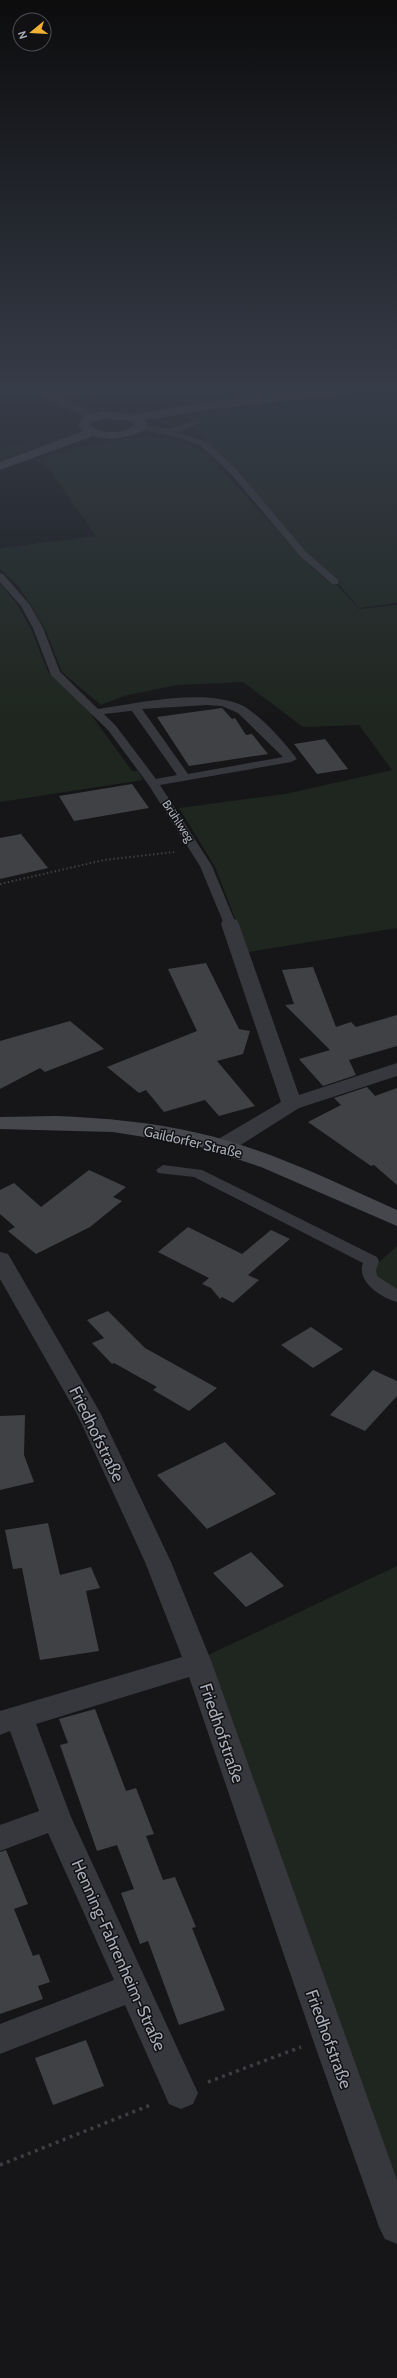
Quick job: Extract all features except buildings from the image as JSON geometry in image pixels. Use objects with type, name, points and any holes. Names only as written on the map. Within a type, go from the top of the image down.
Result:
[{"type":"street","name":"Brühlweg","points":[[230,924],[292,1104]]},
{"type":"street","points":[[223,1146],[292,1104],[397,1069]]},
{"type":"street","name":"Gaildorfer Straße","points":[[0,1123],[49,1122],[100,1125],[160,1132],[223,1146],[299,1173],[397,1219]]},
{"type":"street","name":"Friedhofstraße","points":[[0,1259],[89,1414],[158,1562],[198,1663],[329,2040],[397,2227]]},
{"type":"street","name":"Henning-Fahrenheim-Straße","points":[[181,2092],[56,1817],[9,1720],[198,1663]]},
{"type":"street","points":[[0,1838],[56,1817]]},
{"type":"street","points":[[0,2039],[134,1987]]},
{"type":"lane","points":[[257,499],[303,554],[335,582]]},
{"type":"lane","name":"Brühlweg","points":[[0,576],[28,611],[38,628],[55,672],[98,712],[153,783],[206,866],[230,924]]},
{"type":"lane","points":[[98,712],[205,701],[229,704],[245,712],[279,744],[291,759],[153,783]]},
{"type":"lane","points":[[136,708],[185,778]]},
{"type":"lane","points":[[163,1170],[197,1172],[371,1261],[368,1270],[370,1278],[397,1297]]},
{"type":"path","points":[[0,884],[104,860],[196,849]]},
{"type":"shaded area","points":[[70,499],[249,499],[312,568],[330,583],[336,584],[359,609],[397,605],[397,928],[248,952],[215,867],[179,808],[285,794],[392,770],[359,725],[303,727],[243,682],[176,685],[124,696],[101,705],[62,672],[46,631],[31,605],[17,585],[0,569],[0,548],[96,536]]},
{"type":"shaded area","points":[[256,499],[397,499],[397,603],[359,608],[337,582],[320,573]]},
{"type":"shaded area","points":[[0,583],[17,604],[31,629],[48,672],[95,715],[92,716],[132,771],[138,771],[143,780],[0,802]]},
{"type":"shaded area","points":[[397,1246],[397,1292],[378,1280],[374,1272],[377,1264]]},
{"type":"shaded area","points":[[397,1566],[397,2180],[366,2100],[206,1656]]}]
